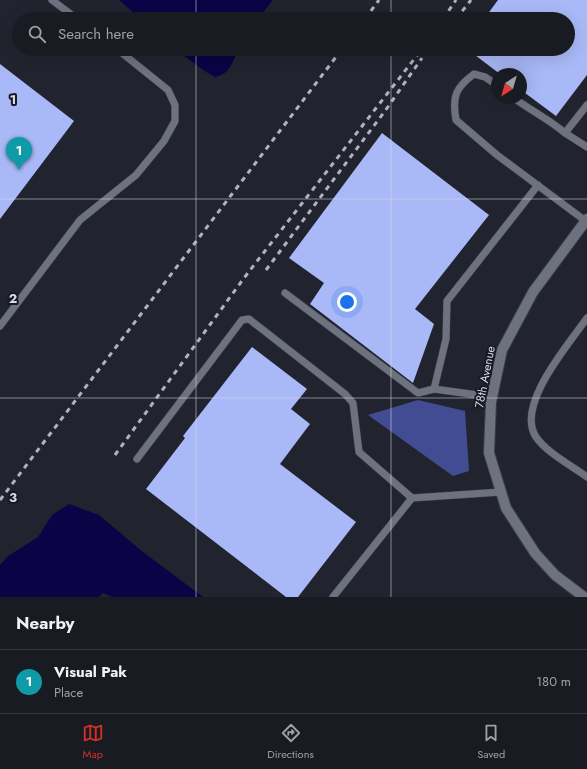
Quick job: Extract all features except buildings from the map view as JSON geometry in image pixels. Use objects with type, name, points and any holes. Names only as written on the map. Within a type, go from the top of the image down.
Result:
[{"type":"street","name":"78th Avenue","points":[[584,597],[555,575],[535,553],[506,508],[489,454],[492,397],[502,350],[533,292],[587,221]]},
{"type":"lane","points":[[52,0],[68,12]]},
{"type":"lane","points":[[0,326],[80,220],[136,175],[164,141],[175,121],[175,105],[168,90],[126,56]]},
{"type":"lane","points":[[491,81],[485,77],[474,74],[464,82],[454,96],[456,120],[497,155],[587,221]]},
{"type":"lane","points":[[522,104],[587,147]]},
{"type":"lane","points":[[565,133],[587,105]]},
{"type":"lane","points":[[434,389],[446,339],[447,301],[538,185]]},
{"type":"lane","points":[[285,293],[418,392],[434,389],[492,397]]},
{"type":"lane","points":[[137,459],[242,320],[249,318],[345,394],[353,403],[359,452],[412,498],[501,492]]},
{"type":"lane","points":[[587,318],[548,374],[538,392],[532,413],[532,428],[536,437],[543,445],[587,477]]},
{"type":"lane","points":[[333,597],[412,498]]},
{"type":"shaded area","points":[[119,0],[273,0],[264,12],[133,12]]},
{"type":"shaded area","points":[[184,56],[235,56],[228,70],[220,75],[215,77]]},
{"type":"shaded area","points":[[418,400],[465,411],[469,471],[453,476],[368,415]]},
{"type":"shaded area","points":[[69,504],[99,515],[143,552],[203,597],[112,597],[103,593],[99,597],[0,597],[0,565],[8,556],[38,537],[52,515]]},
{"type":"railway","points":[[370,12],[379,0]]},
{"type":"railway","points":[[448,12],[456,0]]},
{"type":"railway","points":[[462,12],[471,0]]},
{"type":"railway","points":[[0,500],[337,56]]},
{"type":"railway","points":[[115,455],[244,278],[417,56]]},
{"type":"railway","points":[[266,270],[385,111],[422,58]]},
{"type":"place","name":"Visual Pak","points":[[19,170]]}]
